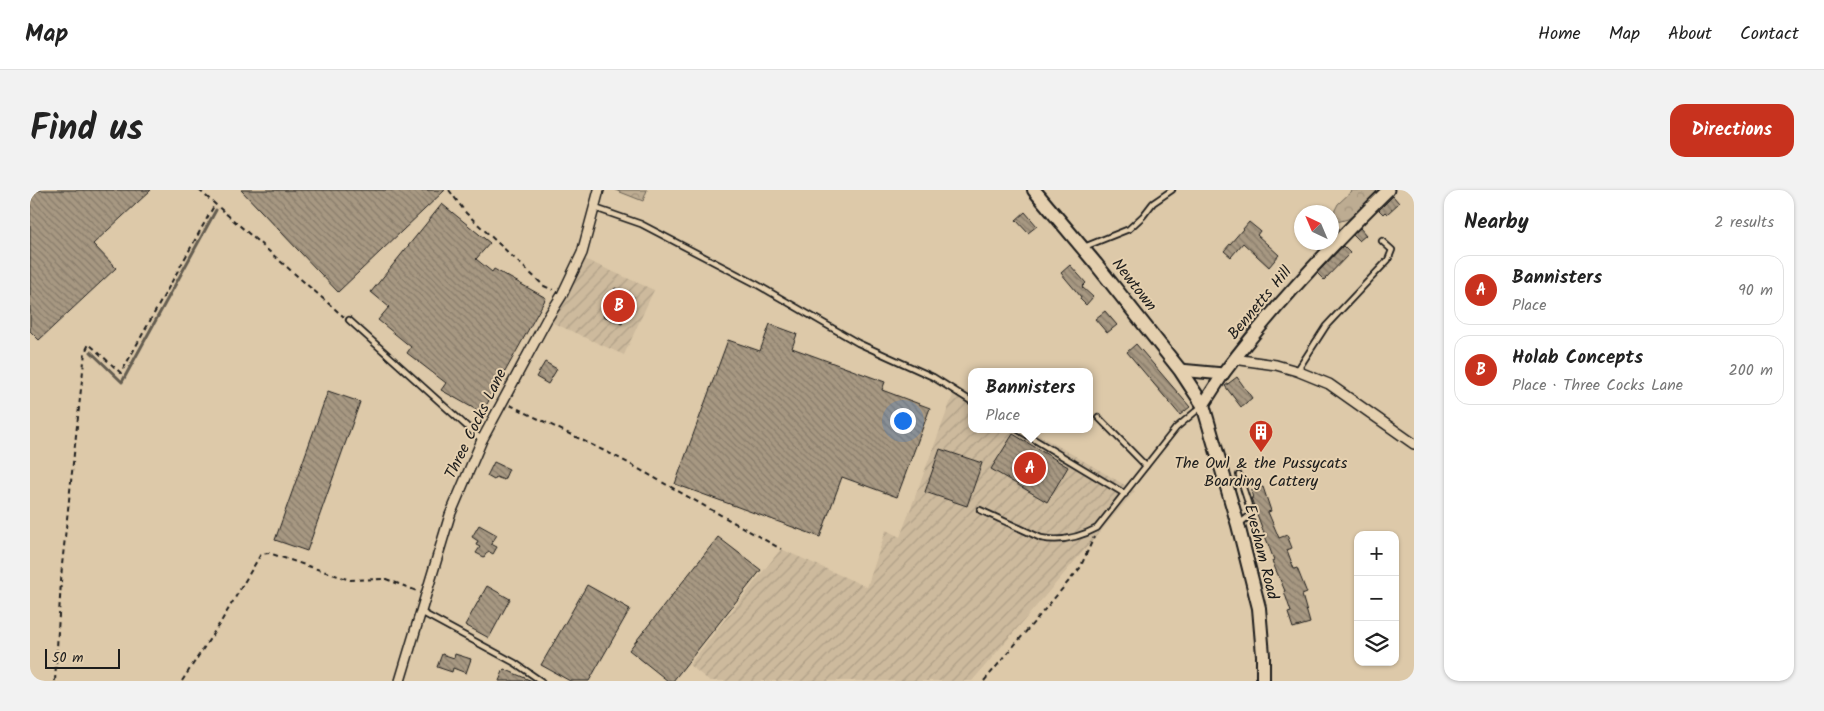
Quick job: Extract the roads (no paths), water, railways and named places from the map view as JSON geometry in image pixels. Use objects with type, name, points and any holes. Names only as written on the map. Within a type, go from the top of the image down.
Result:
[{"type":"main road","name":"Newtown","points":[[1034,190],[1180,370],[1203,405]]},
{"type":"main road","name":"Evesham Road","points":[[1203,405],[1238,525],[1259,608],[1263,681]]},
{"type":"street","name":"Three Cocks Lane","points":[[400,681],[450,516],[482,440],[562,295],[582,253],[599,190]]},
{"type":"street","name":"Bennetts Hill","points":[[1203,405],[1234,359],[1303,277],[1388,190]]},
{"type":"street","points":[[1234,359],[1276,365],[1329,384],[1414,444]]},
{"type":"street","points":[[1180,370],[1223,374]]},
{"type":"lane","points":[[1082,248],[1129,229],[1153,203],[1172,190]]},
{"type":"lane","points":[[594,208],[647,227],[756,284],[858,343],[932,377],[968,399]]},
{"type":"lane","points":[[1297,371],[1326,326],[1388,260],[1392,250],[1382,240]]},
{"type":"lane","points":[[349,320],[482,440]]},
{"type":"lane","points":[[980,510],[1041,538],[1051,540],[1078,536],[1098,528],[1176,428],[1203,405]]},
{"type":"lane","points":[[1098,417],[1146,466]]},
{"type":"lane","points":[[1024,433],[1125,494]]},
{"type":"lane","points":[[1238,525],[1251,512],[1239,476]]},
{"type":"lane","points":[[421,612],[515,663],[541,681]]},
{"type":"waterway","points":[[91,352],[122,382],[216,210]]},
{"type":"place","name":"Holab Concepts","points":[[619,306]]},
{"type":"place","name":"The Owl & the Pussycats Boarding Cattery","points":[[1261,453]]},
{"type":"place","name":"Bannisters","points":[[1030,468]]}]
